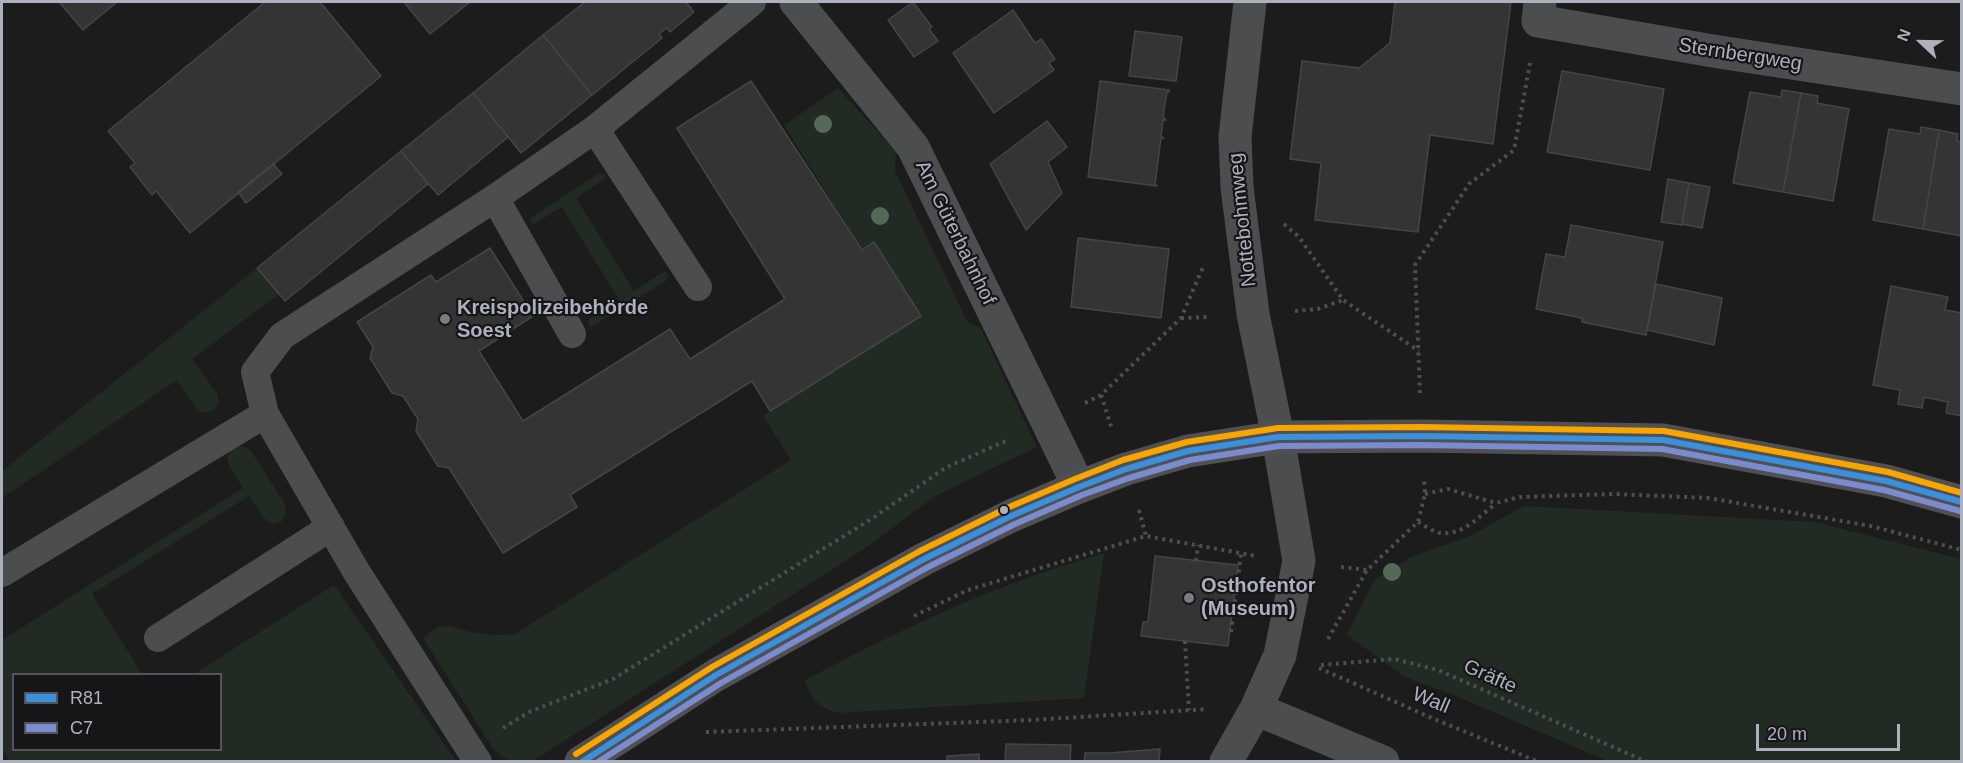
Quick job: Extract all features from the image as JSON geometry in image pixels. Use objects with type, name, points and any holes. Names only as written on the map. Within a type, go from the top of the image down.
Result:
[{"type":"street","name":"Am Güterbahnhof","points":[[796,2],[913,147],[1079,487]]},
{"type":"street","name":"Nottebohmweg","points":[[1226,762],[1256,709],[1280,655],[1299,561],[1278,437],[1253,314],[1237,188],[1235,137],[1250,2]]},
{"type":"street","name":"Sternbergweg","points":[[1539,11],[1719,52],[1962,89]]},
{"type":"street","points":[[581,762],[716,675],[850,599],[982,530],[1079,487],[1126,469],[1188,451],[1278,437],[1422,436],[1663,440],[1886,481],[1962,502]]},
{"type":"street","points":[[1256,709],[1383,762]]},
{"type":"lane","points":[[474,754],[356,571],[265,414],[255,372],[282,336],[495,198],[595,129],[752,2]]},
{"type":"lane","points":[[595,129],[698,287]]},
{"type":"lane","points":[[495,198],[572,334]]},
{"type":"lane","points":[[2,573],[265,414]]},
{"type":"lane","points":[[158,638],[331,527]]},
{"type":"path","points":[[1237,188],[1299,237],[1343,300],[1419,351],[1415,265],[1469,184],[1514,150],[1539,11]]},
{"type":"path","points":[[1101,395],[1181,318]]},
{"type":"path","points":[[474,754],[529,712],[613,679],[873,518],[945,468],[1047,422]]},
{"type":"path","points":[[1323,647],[1367,570],[1418,522],[1425,494],[1448,489],[1496,503]]},
{"type":"path","points":[[1418,522],[1439,533],[1458,531],[1496,503],[1520,497],[1614,494],[1708,498],[1871,526],[1962,550]]},
{"type":"path","points":[[905,620],[968,590],[1146,536],[1240,554],[1231,632]]},
{"type":"path","points":[[1196,561],[1198,545]]},
{"type":"path","points":[[1185,641],[1190,710]]},
{"type":"path","name":"Gräfte","points":[[1312,666],[1394,659],[1438,670],[1647,762]]},
{"type":"path","name":"Wall","points":[[1312,666],[1539,762]]},
{"type":"path","points":[[708,727],[697,733],[1032,720],[1190,710],[1256,709]]},
{"type":"shaded area","points":[[838,88],[896,151],[895,171],[968,323],[980,327],[1037,447],[937,495],[864,549],[533,761],[515,761],[506,758],[492,747],[423,638],[437,627],[449,626],[471,632],[497,635],[515,634],[791,460],[763,416],[920,316],[874,242],[862,250],[784,125]]},
{"type":"shaded area","points":[[599,173],[606,175],[604,179],[576,198],[634,291],[662,273],[669,275],[666,281],[591,327],[588,325],[589,319],[619,300],[562,207],[533,225],[529,219]]},
{"type":"shaded area","points":[[257,268],[279,294],[192,359],[217,393],[219,403],[213,411],[204,413],[196,408],[177,380],[2,498],[2,471]]},
{"type":"shaded area","points":[[242,446],[251,451],[285,504],[286,514],[281,522],[272,524],[264,518],[249,496],[92,594],[141,673],[12,673],[12,751],[222,751],[222,673],[196,673],[334,585],[456,761],[10,762],[2,748],[2,640],[243,488],[229,465],[227,456],[233,448]]},
{"type":"shaded area","points":[[1524,506],[1815,522],[1961,559],[1961,761],[1608,761],[1449,693],[1405,677],[1347,635],[1375,579],[1411,557],[1472,535]]},
{"type":"shaded area","points":[[1104,553],[1084,698],[838,713],[820,705],[810,693],[805,680],[912,626],[1032,576]]},
{"type":"building","points":[[59,2],[117,2],[83,30]]},
{"type":"building","points":[[265,2],[320,2],[381,76],[190,233],[156,191],[152,195],[130,167],[135,163],[108,131]]},
{"type":"building","points":[[404,2],[470,2],[430,34]]},
{"type":"building","points":[[585,2],[686,2],[694,12],[670,32],[667,28],[659,34],[662,38],[592,95],[543,35]]},
{"type":"building","points":[[913,2],[932,27],[929,29],[938,41],[914,57],[888,20]]},
{"type":"building","points":[[1395,2],[1511,2],[1493,144],[1430,135],[1418,232],[1315,220],[1321,163],[1290,159],[1302,61],[1359,68],[1390,43]]},
{"type":"building","points":[[1013,10],[1035,43],[1041,39],[1055,59],[1049,63],[1054,70],[994,113],[953,53]]},
{"type":"building","points":[[1135,31],[1182,37],[1176,81],[1129,76]]},
{"type":"building","points":[[543,35],[592,95],[521,153],[473,93]]},
{"type":"building","points":[[1562,71],[1664,89],[1650,170],[1547,152]]},
{"type":"building","name":"Kreispolizeibehörde Soest","points":[[751,81],[862,250],[874,242],[921,316],[770,411],[752,381],[570,495],[577,507],[503,553],[449,468],[438,466],[416,431],[418,419],[403,396],[392,393],[370,358],[373,347],[357,322],[431,275],[436,282],[490,248],[533,316],[479,351],[523,421],[670,329],[690,359],[785,299],[677,128]]},
{"type":"building","points":[[1100,81],[1169,90],[1163,117],[1166,120],[1163,120],[1161,136],[1164,138],[1161,138],[1155,184],[1157,186],[1088,177]]},
{"type":"building","points":[[1782,90],[1801,93],[1783,192],[1733,183],[1750,92],[1781,97]]},
{"type":"building","points":[[474,92],[508,137],[438,195],[401,151]]},
{"type":"building","points":[[1801,93],[1818,96],[1817,103],[1849,109],[1833,201],[1783,192]]},
{"type":"building","points":[[1047,121],[1067,147],[1048,162],[1062,193],[1026,230],[990,164]]},
{"type":"building","points":[[1921,127],[1939,130],[1923,229],[1873,220],[1889,129],[1920,134]]},
{"type":"building","points":[[1939,130],[1958,134],[1957,141],[1962,142],[1962,236],[1923,229]]},
{"type":"building","points":[[401,151],[428,184],[285,301],[257,268]]},
{"type":"building","points":[[273,164],[282,174],[246,203],[238,192]]},
{"type":"building","points":[[1668,179],[1689,183],[1682,225],[1661,222]]},
{"type":"building","points":[[1689,183],[1710,187],[1702,228],[1682,224]]},
{"type":"building","points":[[1571,225],[1663,242],[1646,335],[1582,322],[1582,318],[1536,309],[1546,254],[1565,257]]},
{"type":"building","points":[[1078,238],[1169,249],[1161,318],[1071,307]]},
{"type":"building","points":[[1656,284],[1722,298],[1714,345],[1647,330]]},
{"type":"building","points":[[1891,286],[1948,297],[1945,310],[1962,313],[1962,416],[1946,413],[1948,402],[1924,397],[1922,408],[1898,404],[1900,390],[1873,385]]},
{"type":"building","points":[[1155,556],[1238,565],[1228,646],[1141,636],[1143,622],[1148,622]]},
{"type":"building","points":[[1006,744],[1071,745],[1070,762],[1005,762]]},
{"type":"building","points":[[1160,749],[1159,762],[1084,762],[1085,753]]},
{"type":"building","points":[[979,754],[979,762],[947,762],[947,756]]},
{"type":"transit line","points":[[576,754],[712,667],[920,551],[1007,508],[1075,479],[1123,460],[1187,442],[1278,428],[1421,427],[1664,431],[1888,472],[1962,493]]},
{"type":"transit line","name":"R81","points":[[582,762],[716,675],[924,559],[1011,516],[1079,487],[1126,469],[1188,451],[1278,437],[1421,436],[1663,440],[1886,481],[1962,502]]},
{"type":"transit line","name":"C7","points":[[598,762],[721,683],[928,567],[1015,524],[1082,495],[1190,460],[1279,446],[1421,445],[1662,449],[1884,490],[1960,511]]},
{"type":"place","name":"Kreispolizeibehörde Soest","points":[[445,319]]},
{"type":"place","name":"Osthofentor (Museum)","points":[[1189,598]]}]
